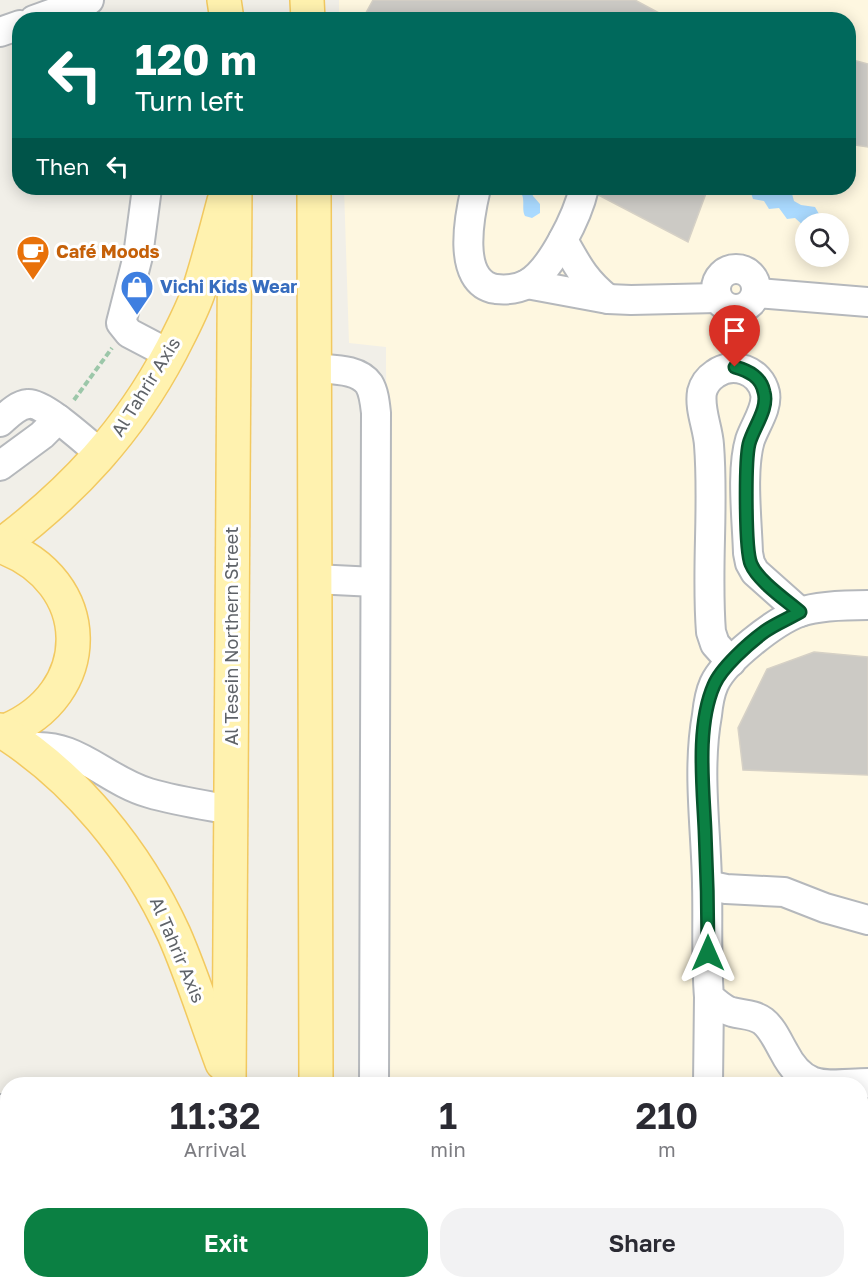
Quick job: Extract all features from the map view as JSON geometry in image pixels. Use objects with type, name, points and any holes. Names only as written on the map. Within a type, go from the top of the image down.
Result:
[{"type":"main road","name":"Al Tahrir Axis","points":[[0,546],[59,498],[102,455],[140,404],[169,354],[197,295],[226,195]]},
{"type":"main road","name":"Al Tesein Northern Street","points":[[230,1077],[235,195]]},
{"type":"main road","points":[[314,195],[316,1077]]},
{"type":"main road","points":[[0,546],[24,556],[46,573],[66,603],[73,638],[72,656],[59,689],[48,704],[10,737]]},
{"type":"main road","name":"Al Tahrir Axis","points":[[10,737],[57,774],[86,802],[112,832],[146,882],[174,935],[228,1077]]},
{"type":"street","points":[[56,12],[88,0]]},
{"type":"street","points":[[146,195],[138,256],[121,322],[126,330],[169,354]]},
{"type":"street","points":[[475,195],[468,226],[467,246],[471,264],[479,280],[490,288],[509,290],[527,284],[540,272],[563,240],[578,211],[582,195]]},
{"type":"street","points":[[563,240],[579,270],[591,285],[608,299]]},
{"type":"street","points":[[527,284],[608,299],[717,298],[716,285],[722,273],[734,268],[747,271],[751,275],[755,280],[757,293],[868,302]]},
{"type":"street","points":[[731,662],[715,644],[711,632],[710,453],[707,424],[702,405],[702,390],[709,378],[721,370],[735,367],[748,371],[759,380],[765,393],[764,408],[748,446],[746,466],[748,553],[755,572],[800,612]]},
{"type":"street","points":[[314,368],[346,371],[360,376],[369,385],[376,413],[374,1077]]},
{"type":"street","points":[[0,422],[15,409],[28,404],[41,406],[102,455]]},
{"type":"street","points":[[0,466],[42,435],[58,419]]},
{"type":"street","points":[[314,579],[375,582]]},
{"type":"street","points":[[708,1077],[707,885],[702,770],[704,730],[714,683],[731,662],[764,632],[800,612],[868,605]]},
{"type":"street","points":[[10,737],[39,746],[65,750],[124,783],[149,793],[231,810]]},
{"type":"street","points":[[707,885],[726,889],[784,892],[825,908],[868,920]]},
{"type":"street","points":[[709,997],[723,1008],[751,1015],[768,1025],[795,1077]]},
{"type":"path","points":[[58,419],[126,330]]},
{"type":"shaded area","points":[[339,0],[868,0],[868,1077],[388,1077],[386,347],[349,343],[344,195],[856,195],[856,12],[339,12]]},
{"type":"water","points":[[522,195],[533,195],[540,204],[540,213],[532,218],[525,216]]},
{"type":"water","points":[[752,195],[792,195],[794,201],[801,205],[815,207],[818,213],[795,213],[795,218],[787,219],[779,208],[769,209],[764,201],[753,199]]},
{"type":"building","points":[[373,0],[635,0],[657,12],[366,12]]},
{"type":"building","points":[[856,61],[868,64],[868,147],[856,145]]},
{"type":"building","points":[[598,195],[705,195],[688,242]]},
{"type":"building","points":[[814,652],[868,657],[868,775],[743,770],[738,728],[767,669]]},
{"type":"place","name":"Café Moods","points":[[33,281]]},
{"type":"place","name":"Vichi Kids Wear","points":[[137,316]]},
{"type":"route","points":[[708,953],[702,770],[704,730],[714,683],[731,662],[764,632],[800,612],[762,579],[750,563],[746,466],[748,446],[764,408],[765,393],[759,380],[748,371],[735,367]]}]
